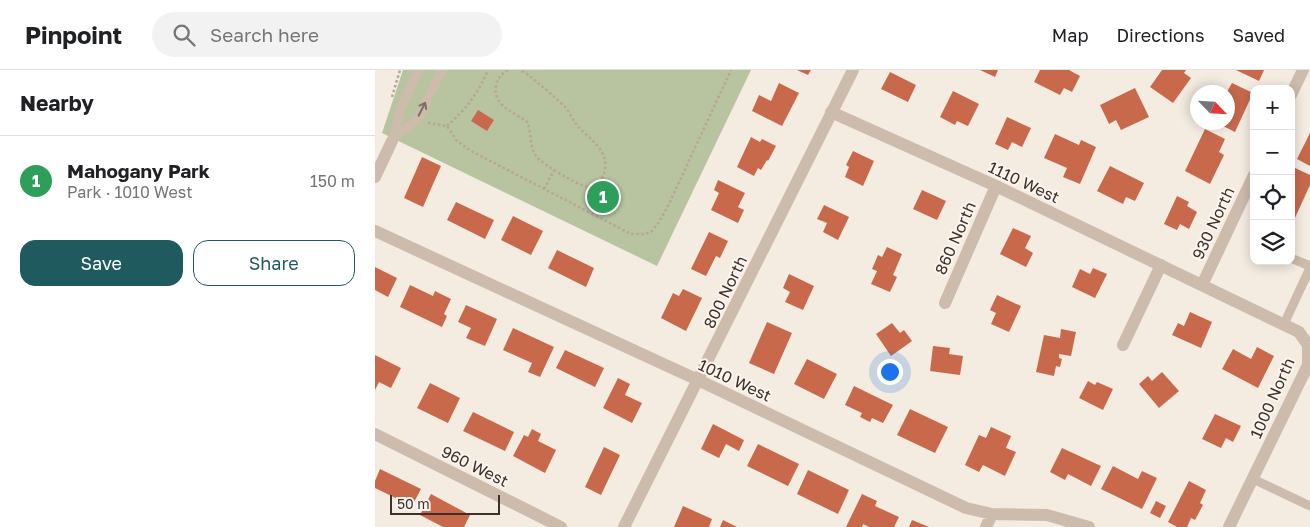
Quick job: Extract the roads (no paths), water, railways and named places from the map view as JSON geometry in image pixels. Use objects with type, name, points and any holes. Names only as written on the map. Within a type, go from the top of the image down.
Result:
[{"type":"street","name":"800 North","points":[[624,527],[853,70]]},
{"type":"street","points":[[1295,89],[1305,74]]},
{"type":"street","name":"1110 West","points":[[831,112],[996,186],[1249,307]]},
{"type":"street","points":[[375,178],[393,141]]},
{"type":"street","name":"930 North","points":[[1202,285],[1250,183]]},
{"type":"street","name":"860 North","points":[[945,303],[996,186]]},
{"type":"street","name":"1010 West","points":[[375,231],[698,380],[966,508],[992,514],[1047,515],[1089,527]]},
{"type":"street","points":[[1123,345],[1161,265]]},
{"type":"street","name":"1000 North","points":[[1229,527],[1307,365],[1308,345],[1299,332],[1249,307]]},
{"type":"street","name":"960 West","points":[[375,434],[561,527]]},
{"type":"street","points":[[986,527],[992,514]]},
{"type":"lane","points":[[393,141],[401,108],[419,70]]},
{"type":"lane","points":[[393,141],[419,116],[442,70]]},
{"type":"lane","points":[[1284,324],[1310,267],[1295,260]]},
{"type":"lane","points":[[1253,479],[1310,506]]},
{"type":"place","name":"Mahogany Park","points":[[603,197]]}]
